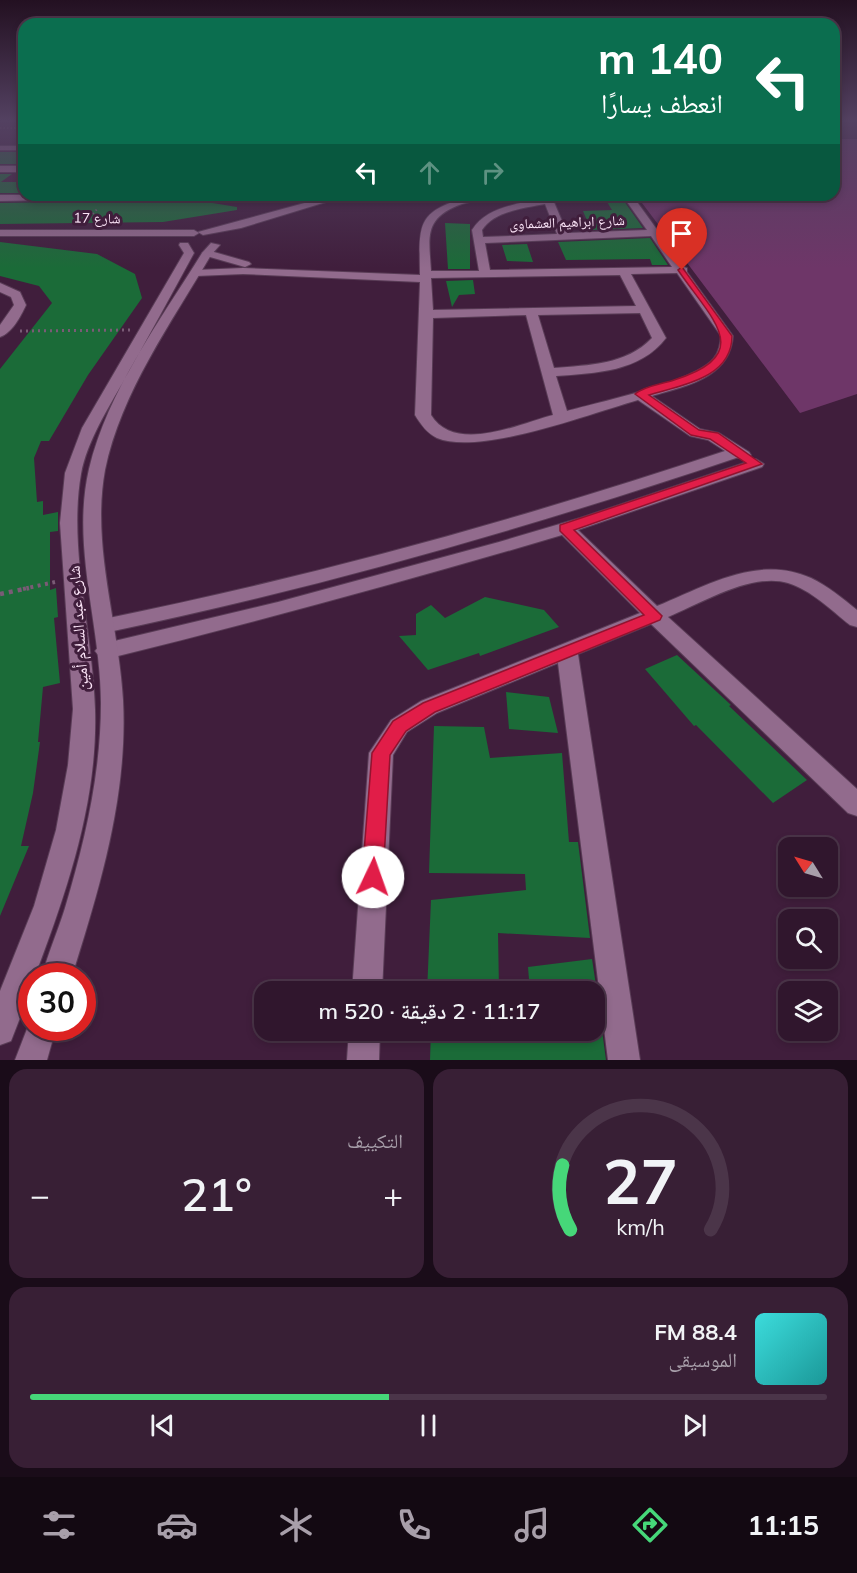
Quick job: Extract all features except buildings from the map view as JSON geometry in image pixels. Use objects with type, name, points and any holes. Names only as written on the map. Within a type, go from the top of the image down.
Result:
[{"type":"street","points":[[0,198],[18,198]]},
{"type":"street","points":[[201,241],[237,226],[323,201]]},
{"type":"street","points":[[201,241],[338,201]]},
{"type":"street","points":[[466,201],[443,209],[431,216],[425,224],[428,314],[423,406],[427,425],[438,433],[473,440],[491,437],[702,375],[718,363],[727,350],[727,336],[632,201]]},
{"type":"street","points":[[485,273],[477,230],[484,220],[536,201]]},
{"type":"street","points":[[548,201],[562,237]]},
{"type":"street","name":"شارع 17","points":[[0,233],[76,232],[201,241]]},
{"type":"street","name":"شارع ابراهيم العشماوى","points":[[479,240],[656,233]]},
{"type":"street","name":"شارع 17","points":[[0,237],[165,238],[201,241]]},
{"type":"street","points":[[201,241],[255,266],[297,272]]},
{"type":"street","name":"شارع عبد السلام أمين","points":[[0,1030],[48,906],[69,830],[80,765],[84,709],[69,523],[73,473],[90,428],[196,273],[201,241]]},
{"type":"street","name":"شارع عبد السلام أمين","points":[[61,963],[80,904],[100,826],[110,758],[112,700],[93,524],[95,488],[104,447],[145,330],[189,253],[201,241]]},
{"type":"street","points":[[196,273],[243,271],[426,276],[682,270]]},
{"type":"street","points":[[549,373],[612,365],[635,359],[651,349],[659,338],[624,271]]},
{"type":"street","points":[[0,287],[16,295],[20,305],[15,316],[1,332]]},
{"type":"street","points":[[428,314],[645,309]]},
{"type":"street","points":[[531,312],[561,417]]},
{"type":"street","points":[[640,394],[695,433],[693,437],[696,442],[731,460]]},
{"type":"street","points":[[104,626],[224,600],[433,548],[731,460]]},
{"type":"street","points":[[106,651],[299,603],[565,528],[731,460]]},
{"type":"street","points":[[565,528],[655,616],[857,805]]},
{"type":"street","points":[[368,981],[381,753],[399,726],[429,707],[746,577],[769,573],[792,575],[814,587],[857,620]]},
{"type":"street","points":[[567,652],[624,1060]]},
{"type":"street","points":[[31,1060],[37,1041]]},
{"type":"street","points":[[363,1060],[364,1041]]},
{"type":"path","points":[[76,232],[104,201]]},
{"type":"path","points":[[1,332],[145,330]]},
{"type":"path","points":[[0,594],[74,578]]},
{"type":"shaded area","points":[[840,169],[857,169],[857,394],[800,413],[641,201],[840,201]]},
{"type":"route","points":[[373,877],[377,786],[381,753],[399,726],[429,707],[655,616],[565,528],[756,464],[721,440],[695,433],[640,394],[702,375],[718,363],[727,350],[727,336],[682,270]]}]
